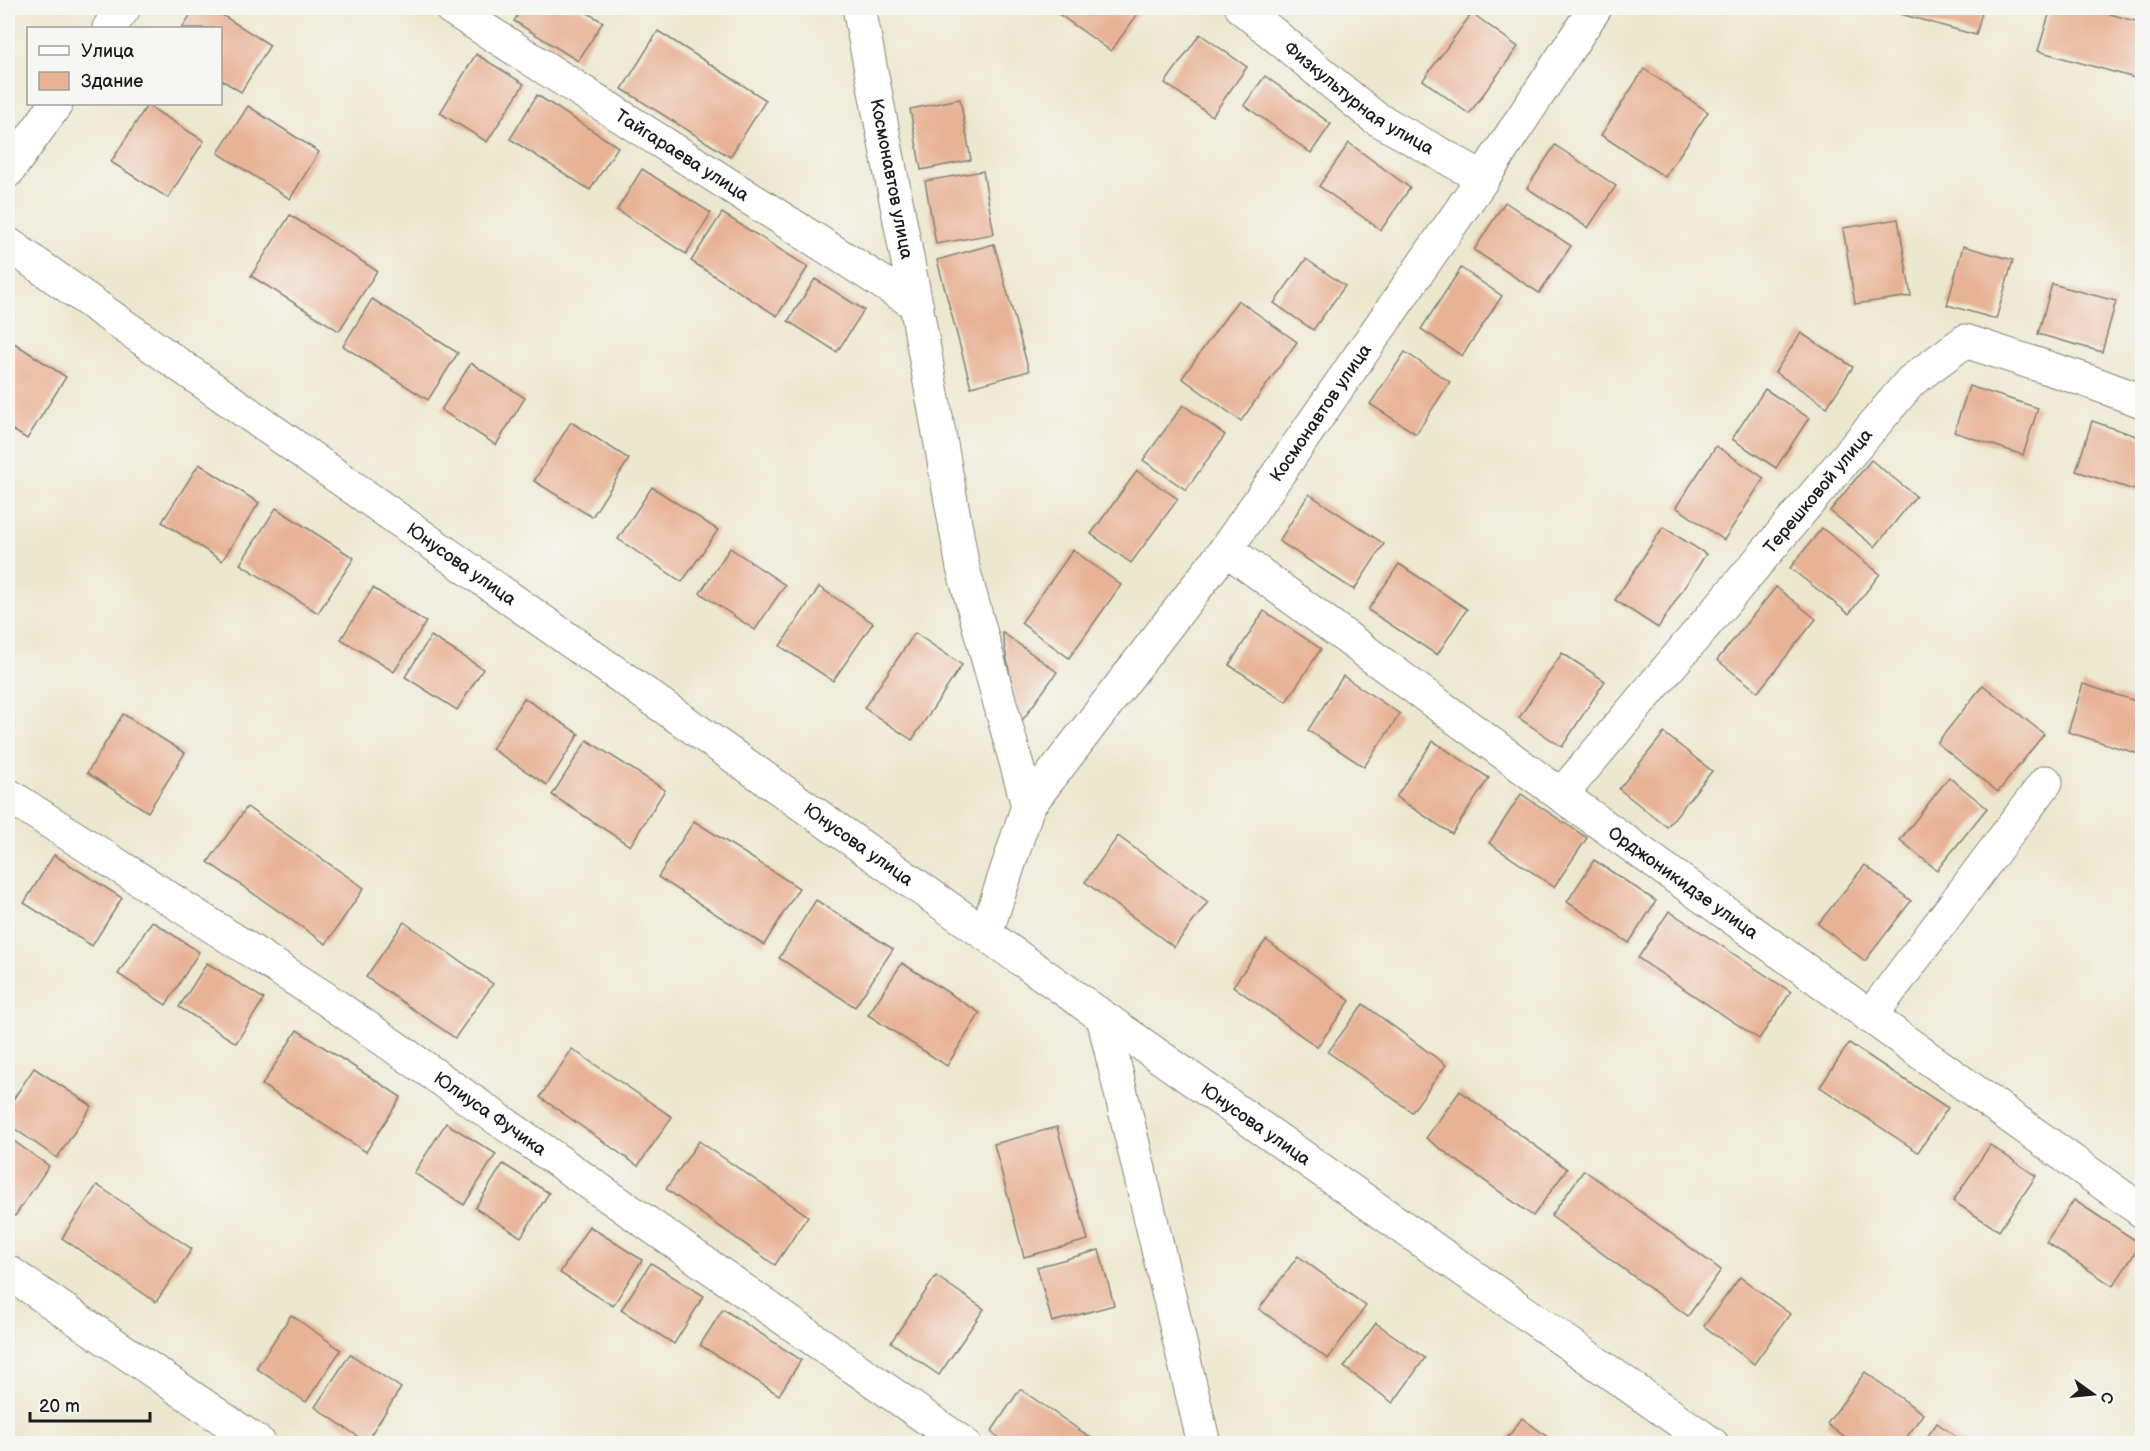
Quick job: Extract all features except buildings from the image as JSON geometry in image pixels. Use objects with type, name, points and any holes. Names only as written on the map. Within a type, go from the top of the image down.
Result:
[{"type":"street","points":[[111,27],[124,8]]},
{"type":"street","name":"Тайгараева улица","points":[[451,8],[916,304]]},
{"type":"street","name":"Космонавтов улица","points":[[859,8],[916,304],[963,568],[1028,806]]},
{"type":"street","name":"Физкультурная улица","points":[[1242,8],[1374,117],[1483,178]]},
{"type":"street","name":"Космонавтов улица","points":[[986,933],[1028,806],[1226,549],[1483,178],[1595,8]]},
{"type":"street","points":[[8,171],[55,105]]},
{"type":"street","name":"Юнусова улица","points":[[8,244],[1103,1017],[1712,1443]]},
{"type":"street","name":"Терешковой улица","points":[[1561,795],[1911,381],[1965,341],[2142,401]]},
{"type":"street","name":"Орджоникидзе улица","points":[[1226,549],[1561,795],[2142,1211]]},
{"type":"street","points":[[1870,1017],[2046,782]]},
{"type":"street","name":"Юлиуса Фучика","points":[[8,795],[323,997],[964,1443]]},
{"type":"street","points":[[1103,1017],[1204,1443]]},
{"type":"street","points":[[8,1272],[260,1443]]}]
